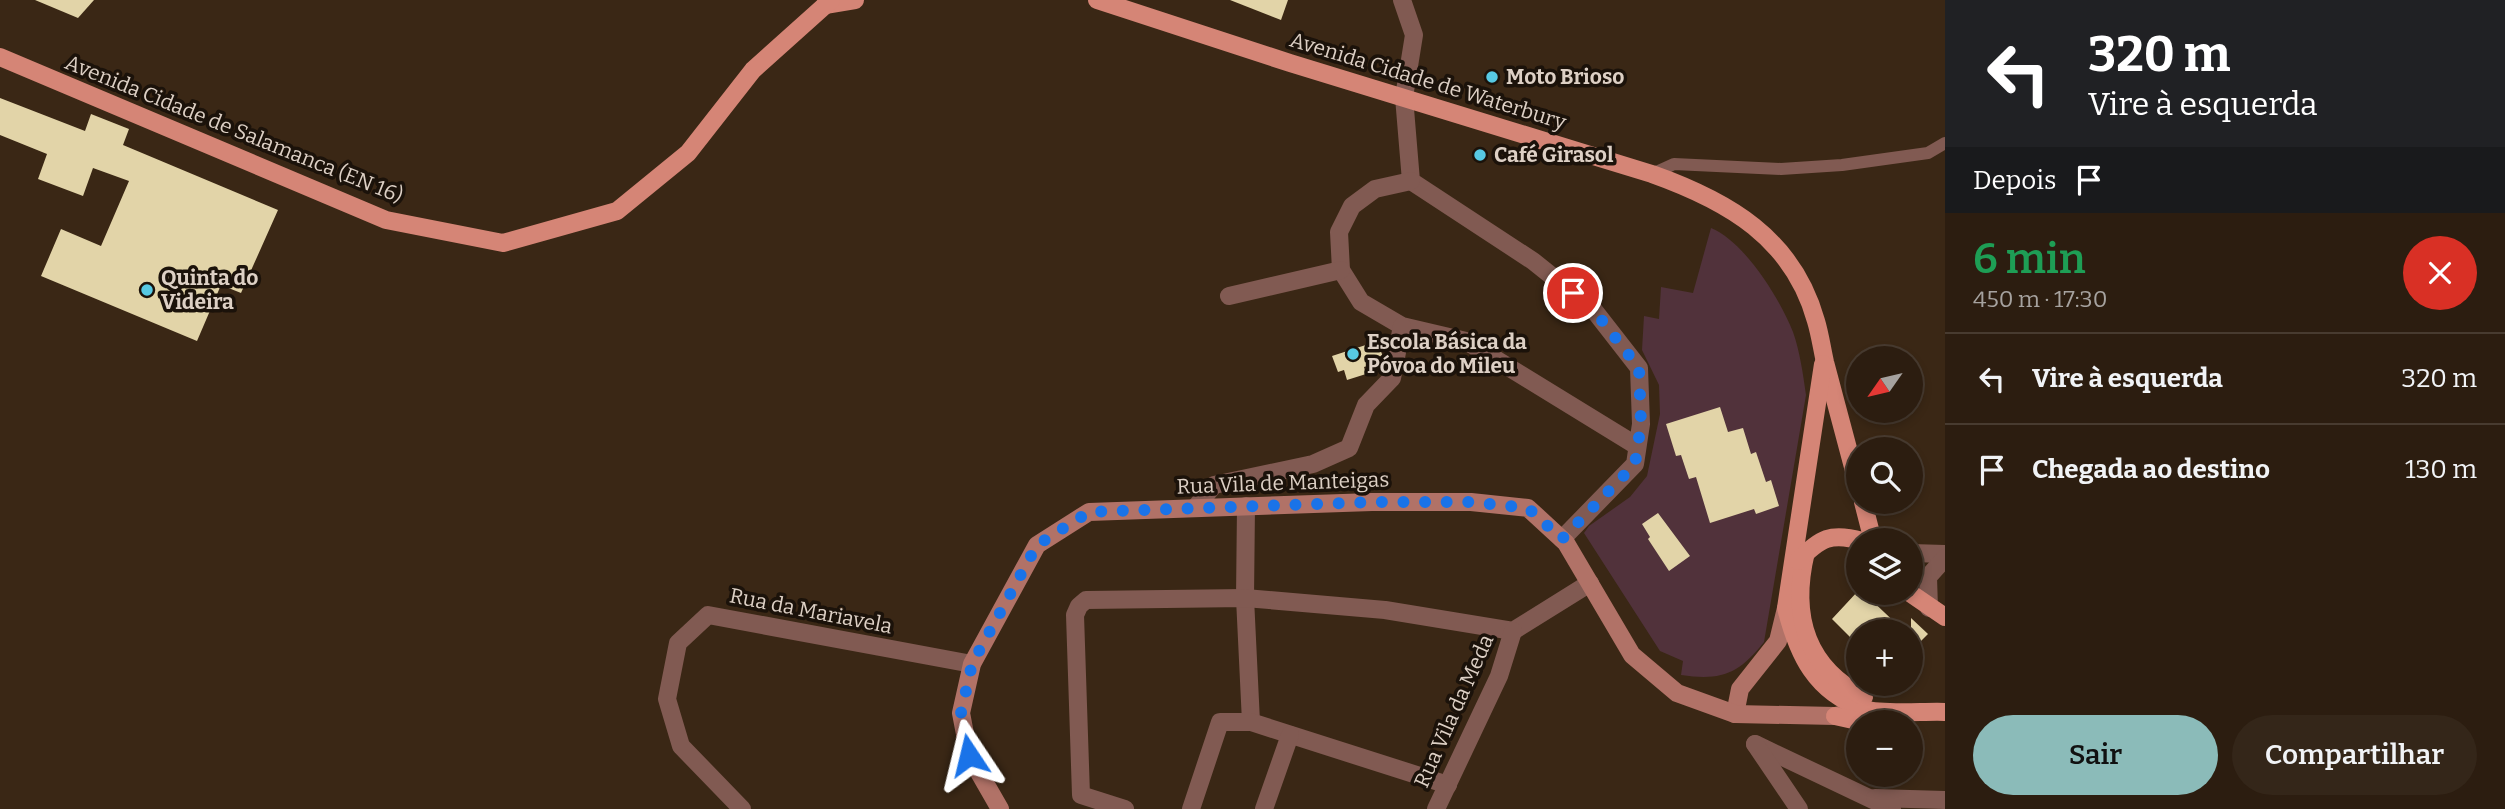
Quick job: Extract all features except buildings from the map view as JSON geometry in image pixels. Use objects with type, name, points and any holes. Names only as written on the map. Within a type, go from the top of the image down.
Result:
[{"type":"main road","points":[[828,2],[855,0]]},
{"type":"main road","name":"Avenida Cidade de Waterbury","points":[[1097,0],[1652,174],[1697,190],[1731,209],[1772,242],[1804,288],[1816,319],[1846,440]]},
{"type":"main road","name":"Avenida Cidade de Salamanca (EN 16)","points":[[0,57],[386,220],[503,243],[617,211],[688,153],[753,70],[828,2]]},
{"type":"main road","points":[[1735,714],[1740,689],[1778,641],[1786,608],[1824,357]]},
{"type":"main road","name":"Rua Vila de Manteigas","points":[[1000,809],[969,755],[961,713],[972,664],[1037,545],[1089,512],[1471,502],[1528,508],[1562,539],[1632,655],[1677,693],[1735,714],[1835,716],[1846,714]]},
{"type":"main road","points":[[1790,569],[1821,541],[1840,535],[1846,537]]},
{"type":"main road","points":[[1806,552],[1800,577],[1801,606],[1806,634],[1815,656],[1835,678],[1878,710]]},
{"type":"main road","points":[[1923,602],[1941,615]]},
{"type":"main road","points":[[1786,608],[1794,642],[1812,674],[1837,695],[1866,710]]},
{"type":"main road","points":[[1923,714],[1945,712]]},
{"type":"main road","points":[[1835,716],[1846,718]]},
{"type":"main road","points":[[1923,723],[1945,724]]},
{"type":"street","points":[[1402,0],[1414,35],[1404,97],[1411,181]]},
{"type":"street","points":[[1652,174],[1674,164],[1781,169],[1842,165],[1928,153],[1945,143]]},
{"type":"street","points":[[1562,539],[1635,464],[1641,424],[1639,368],[1593,309],[1533,261],[1411,181],[1375,189],[1352,206],[1339,232],[1341,270],[1361,302],[1402,326],[1466,341],[1637,446]]},
{"type":"street","points":[[1229,296],[1341,270]]},
{"type":"street","points":[[1195,508],[1214,485],[1313,464],[1349,448],[1366,405],[1392,378],[1402,326]]},
{"type":"street","points":[[1247,506],[1245,598],[1251,722]]},
{"type":"street","points":[[1923,554],[1945,556]]},
{"type":"street","points":[[1941,615],[1928,577],[1945,556]]},
{"type":"street","points":[[1125,809],[1081,795],[1075,615],[1086,600],[1245,598],[1385,610],[1513,631],[1590,583]]},
{"type":"street","name":"Rua da Mariavela","points":[[743,809],[681,746],[667,699],[678,643],[708,615],[972,664]]},
{"type":"street","name":"Rua Vila da Meda","points":[[1436,809],[1499,676],[1513,631]]},
{"type":"street","points":[[1191,809],[1220,722],[1251,722],[1448,785]]},
{"type":"street","points":[[1265,809],[1290,735]]},
{"type":"street","points":[[1799,809],[1752,740],[1892,809]]},
{"type":"street","points":[[1871,798],[1945,800]]},
{"type":"shaded area","points":[[1711,228],[1736,245],[1770,288],[1793,332],[1806,395],[1764,642],[1746,662],[1728,673],[1695,677],[1681,675],[1683,661],[1660,651],[1584,533],[1589,526],[1630,497],[1647,476],[1660,414],[1659,385],[1642,350],[1644,316],[1659,319],[1661,287],[1693,293]]},
{"type":"place","name":"Moto Brioso","points":[[1492,77]]},
{"type":"place","name":"Café Girasol","points":[[1480,155]]},
{"type":"place","name":"Quinta do Videira","points":[[147,290]]},
{"type":"place","name":"Escola Básica da Póvoa do Mileu","points":[[1353,354]]},
{"type":"route","points":[[969,755],[961,713],[972,664],[1037,545],[1089,512],[1373,502],[1471,502],[1528,508],[1562,539],[1635,464],[1641,424],[1639,368],[1593,309],[1573,293]]}]
